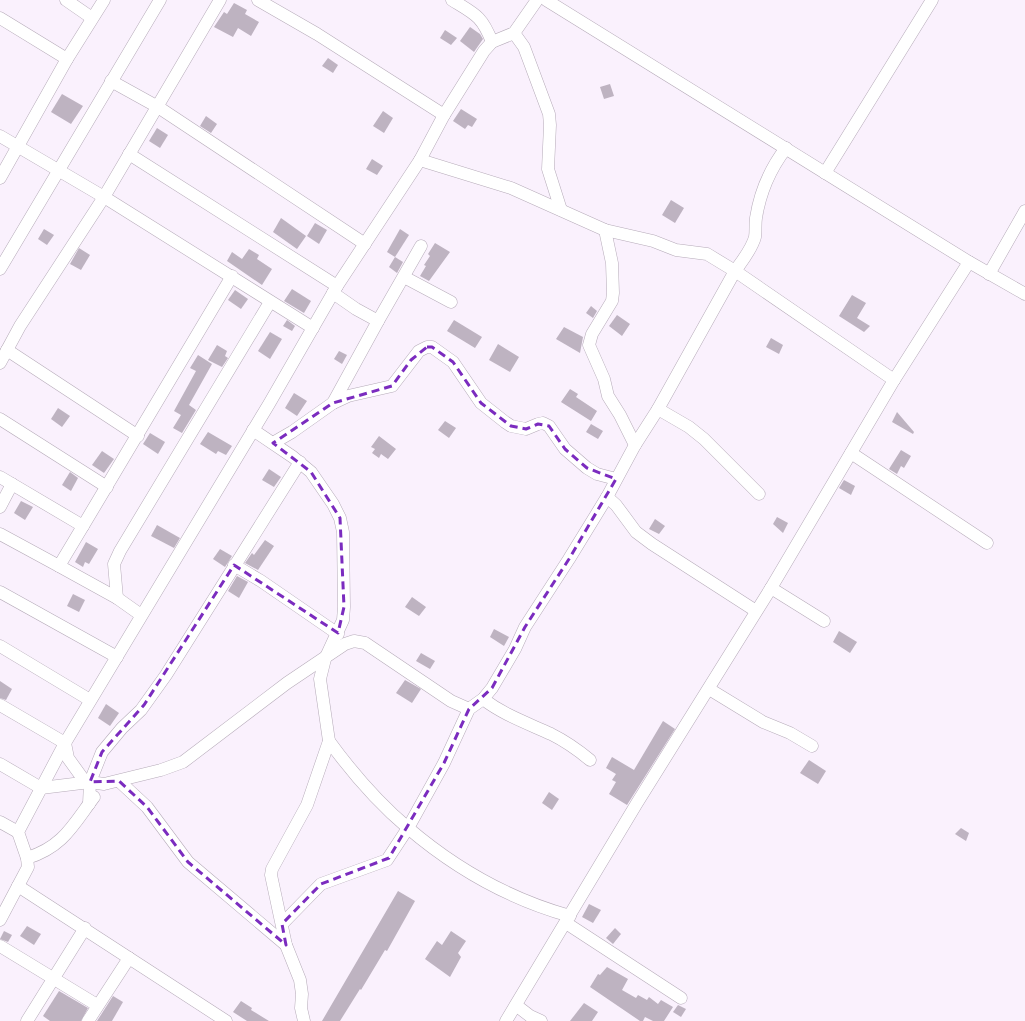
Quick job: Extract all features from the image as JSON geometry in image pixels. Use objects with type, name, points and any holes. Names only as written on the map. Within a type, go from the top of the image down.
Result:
[{"type":"street","points":[[66,0],[92,18]]},
{"type":"street","points":[[0,178],[67,59],[104,0]]},
{"type":"street","points":[[0,269],[57,170],[160,0]]},
{"type":"street","points":[[0,363],[20,326],[104,197],[220,0]]},
{"type":"street","points":[[258,0],[317,34],[444,115]]},
{"type":"street","points":[[452,0],[479,17],[484,23],[492,42]]},
{"type":"street","points":[[18,832],[65,743],[90,700],[253,430],[335,289],[420,160],[444,115],[484,52],[492,42],[514,33],[537,0]]},
{"type":"street","points":[[546,0],[969,262],[1025,294]]},
{"type":"street","points":[[825,173],[905,41],[932,0]]},
{"type":"street","points":[[0,18],[67,59]]},
{"type":"street","points":[[514,33],[524,47],[549,114],[548,169],[561,210]]},
{"type":"street","points":[[111,81],[158,107],[364,244]]},
{"type":"street","points":[[0,136],[104,197],[313,328]]},
{"type":"street","points":[[282,924],[321,884],[387,860],[408,828],[444,763],[469,709],[483,699],[514,649],[536,608],[569,559],[607,497],[635,445],[658,409],[755,236],[756,218],[767,178],[773,164],[786,148]]},
{"type":"street","points":[[128,154],[335,289],[356,309],[378,321]]},
{"type":"street","points":[[420,160],[511,188],[605,230],[653,241],[676,250],[707,254],[735,271],[894,380]]},
{"type":"street","points":[[989,274],[1025,211]]},
{"type":"street","points":[[605,230],[612,264],[613,294],[612,301],[592,334],[590,345],[604,379],[608,396],[620,415],[635,445]]},
{"type":"street","points":[[333,402],[421,246]]},
{"type":"street","points":[[506,1021],[517,1006],[637,803],[709,690],[771,588],[894,380],[969,262]]},
{"type":"street","points":[[59,566],[138,436],[232,276]]},
{"type":"street","points":[[404,277],[452,302]]},
{"type":"street","points":[[116,598],[114,564],[120,551],[270,302]]},
{"type":"street","points":[[273,443],[292,432],[333,402],[348,396],[392,386],[419,352],[427,347],[432,347],[453,362],[481,403],[505,422],[511,426],[526,429],[543,423],[549,426],[566,449],[587,468],[596,474],[616,479]]},
{"type":"street","points":[[7,350],[138,436]]},
{"type":"street","points":[[658,409],[689,427],[704,439],[759,494]]},
{"type":"street","points":[[0,419],[107,487]]},
{"type":"street","points":[[253,430],[300,462],[324,488],[340,518],[343,532],[344,607],[339,631],[325,659],[320,679],[329,741],[307,805],[272,869],[271,875],[286,945],[300,980],[302,994],[301,1008],[304,1021]]},
{"type":"street","points":[[851,453],[987,543]]},
{"type":"street","points":[[89,804],[88,783],[102,752],[122,728],[141,710],[166,675],[300,462]]},
{"type":"street","points":[[0,477],[83,526]]},
{"type":"street","points":[[0,507],[12,484]]},
{"type":"street","points":[[607,497],[616,505],[636,532],[652,544],[756,611]]},
{"type":"street","points":[[0,534],[116,598],[141,615]]},
{"type":"street","points":[[234,565],[339,631],[365,643],[451,701],[469,709]]},
{"type":"street","points":[[771,588],[824,621]]},
{"type":"street","points":[[0,592],[117,657]]},
{"type":"street","points":[[0,764],[42,788],[88,783],[104,784],[160,770],[183,762],[287,683],[325,659],[345,644],[354,641],[365,643]]},
{"type":"street","points":[[0,646],[90,700]]},
{"type":"street","points":[[709,690],[763,722],[790,733],[812,746]]},
{"type":"street","points":[[483,699],[497,710],[552,735],[574,748],[590,760]]},
{"type":"street","points":[[0,705],[65,743],[68,758],[88,783]]},
{"type":"street","points":[[329,741],[356,777],[383,807],[444,857],[482,881],[517,899],[568,920],[681,998]]},
{"type":"street","points":[[119,781],[147,807],[188,862],[286,945]]},
{"type":"street","points":[[27,858],[38,855],[61,840],[72,830],[104,784]]},
{"type":"street","points":[[0,822],[18,832],[27,858],[28,868],[0,920]]},
{"type":"street","points":[[18,886],[85,928],[226,1021]]},
{"type":"street","points":[[27,1021],[85,928]]},
{"type":"street","points":[[0,946],[97,1005]]},
{"type":"street","points":[[88,1021],[129,958]]},
{"type":"street","points":[[517,1006],[530,1016],[541,1021]]},
{"type":"highlighted area","points":[[427,347],[432,347],[453,362],[481,403],[511,426],[526,429],[538,424],[549,426],[565,449],[587,468],[616,479],[569,559],[525,627],[492,688],[469,709],[444,763],[389,858],[321,884],[282,924],[286,945],[188,862],[147,807],[119,781],[90,782],[102,752],[144,705],[234,565],[338,633],[344,607],[340,518],[311,472],[273,443],[333,403],[392,386],[411,360]]},
{"type":"building","points":[[234,3],[247,10],[245,14],[259,22],[251,36],[238,28],[233,37],[214,27],[224,12],[227,14]]},
{"type":"building","points":[[470,27],[480,34],[483,39],[474,52],[460,41]]},
{"type":"building","points":[[445,30],[457,38],[451,45],[440,38]]},
{"type":"building","points":[[328,58],[338,65],[333,73],[322,66]]},
{"type":"building","points":[[610,84],[614,96],[604,99],[600,87]]},
{"type":"building","points":[[62,94],[83,106],[71,124],[51,112]]},
{"type":"building","points":[[461,109],[477,119],[472,127],[468,125],[465,129],[453,121]]},
{"type":"building","points":[[383,111],[393,118],[384,133],[373,126]]},
{"type":"building","points":[[206,116],[217,124],[211,133],[200,126]]},
{"type":"building","points":[[157,128],[168,135],[160,148],[149,141]]},
{"type":"building","points":[[372,159],[383,166],[377,175],[366,169]]},
{"type":"building","points":[[671,200],[684,208],[675,223],[662,215]]},
{"type":"building","points":[[281,218],[306,236],[297,249],[273,232]]},
{"type":"building","points":[[315,223],[327,230],[319,244],[307,236]]},
{"type":"building","points":[[44,229],[54,235],[47,245],[38,239]]},
{"type":"building","points":[[400,229],[409,235],[395,257],[387,252]]},
{"type":"building","points":[[435,243],[450,252],[429,281],[420,276],[426,266],[424,265],[430,256],[428,254]]},
{"type":"building","points":[[79,248],[90,255],[81,270],[70,264]]},
{"type":"building","points":[[249,249],[259,255],[257,259],[272,269],[262,285],[227,261],[232,252],[242,259]]},
{"type":"building","points":[[395,257],[403,262],[397,273],[389,267]]},
{"type":"building","points":[[292,289],[311,301],[304,313],[284,301]]},
{"type":"building","points":[[235,290],[248,299],[241,309],[228,300]]},
{"type":"building","points":[[852,295],[866,303],[857,318],[870,326],[864,332],[839,316]]},
{"type":"building","points":[[591,306],[597,311],[593,318],[586,313]]},
{"type":"building","points":[[617,315],[630,324],[622,336],[609,326]]},
{"type":"building","points":[[287,320],[295,326],[292,331],[283,326]]},
{"type":"building","points":[[454,320],[482,337],[475,348],[447,331]]},
{"type":"building","points":[[564,327],[583,337],[580,353],[556,339]]},
{"type":"building","points":[[270,332],[282,339],[270,359],[258,351]]},
{"type":"building","points":[[771,338],[783,345],[779,354],[766,347]]},
{"type":"building","points":[[498,344],[519,357],[510,372],[489,360]]},
{"type":"building","points":[[217,345],[227,351],[225,356],[228,358],[222,367],[208,360]]},
{"type":"building","points":[[339,351],[347,355],[342,364],[334,359]]},
{"type":"building","points":[[198,355],[212,364],[189,405],[196,410],[182,433],[173,428],[181,415],[174,411],[196,371],[190,368]]},
{"type":"building","points":[[570,389],[578,394],[576,397],[597,411],[591,421],[561,402]]},
{"type":"building","points":[[294,393],[307,401],[297,416],[285,408]]},
{"type":"building","points":[[58,408],[70,416],[62,427],[51,419]]},
{"type":"building","points":[[897,412],[914,432],[913,434],[892,422]]},
{"type":"building","points":[[445,421],[456,428],[449,438],[438,430]]},
{"type":"building","points":[[591,424],[603,431],[598,439],[586,432]]},
{"type":"building","points":[[208,432],[232,446],[226,455],[218,451],[216,454],[200,444]]},
{"type":"building","points":[[150,433],[165,442],[158,454],[143,444]]},
{"type":"building","points":[[379,436],[396,449],[388,459],[381,454],[379,458],[372,453],[375,449],[371,447]]},
{"type":"building","points":[[901,450],[911,456],[904,468],[901,466],[897,474],[889,469]]},
{"type":"building","points":[[102,451],[114,459],[104,473],[92,465]]},
{"type":"building","points":[[269,469],[281,477],[274,487],[262,480]]},
{"type":"building","points":[[70,472],[78,478],[71,491],[62,485]]},
{"type":"building","points":[[844,480],[855,486],[851,495],[839,488]]},
{"type":"building","points":[[21,501],[33,507],[25,520],[14,513]]},
{"type":"building","points":[[777,517],[788,523],[783,533],[773,524]]},
{"type":"building","points":[[655,519],[665,526],[659,534],[649,529]]},
{"type":"building","points":[[157,525],[180,538],[174,548],[151,536]]},
{"type":"building","points":[[265,540],[274,546],[258,570],[245,563],[252,553],[254,555]]},
{"type":"building","points":[[86,542],[98,549],[89,564],[85,562],[83,567],[75,562]]},
{"type":"building","points":[[220,549],[232,556],[225,567],[213,559]]},
{"type":"building","points":[[237,576],[248,582],[239,598],[228,591]]},
{"type":"building","points":[[73,594],[85,600],[79,612],[67,606]]},
{"type":"building","points":[[412,597],[426,607],[419,616],[405,607]]},
{"type":"building","points":[[494,629],[509,637],[504,646],[490,637]]},
{"type":"building","points":[[839,631],[857,642],[850,653],[833,642]]},
{"type":"building","points":[[421,653],[435,661],[430,669],[416,661]]},
{"type":"building","points":[[405,680],[421,689],[412,703],[396,693]]},
{"type":"building","points":[[0,681],[12,689],[6,700],[0,698]]},
{"type":"building","points":[[106,704],[119,713],[110,726],[98,718]]},
{"type":"building","points":[[663,721],[675,729],[627,805],[609,794],[616,782],[612,780],[616,774],[606,768],[612,757],[634,770]]},
{"type":"building","points":[[809,760],[826,771],[818,784],[800,773]]},
{"type":"building","points":[[549,792],[559,799],[552,810],[542,803]]},
{"type":"building","points":[[961,828],[969,833],[966,841],[955,834]]},
{"type":"building","points":[[398,891],[415,901],[387,951],[385,950],[340,1021],[322,1021]]},
{"type":"building","points":[[589,904],[601,910],[593,923],[582,917]]},
{"type":"building","points":[[27,926],[41,934],[34,945],[20,936]]},
{"type":"building","points":[[615,928],[621,934],[613,944],[606,938]]},
{"type":"building","points":[[4,931],[12,935],[8,942],[0,939]]},
{"type":"building","points":[[451,931],[466,941],[458,953],[461,957],[450,977],[425,959],[437,941],[442,945]]},
{"type":"building","points":[[607,967],[628,979],[622,990],[636,998],[638,995],[647,1000],[649,997],[658,1004],[661,1000],[673,1007],[664,1021],[653,1021],[645,1017],[643,1021],[640,1021],[590,987],[598,974],[600,975]]},
{"type":"building","points":[[59,991],[88,1008],[81,1021],[50,1021],[43,1016]]},
{"type":"building","points":[[113,996],[123,1002],[112,1021],[97,1021]]},
{"type":"building","points":[[241,1001],[252,1008],[251,1010],[269,1021],[247,1021],[233,1012]]},
{"type":"building","points":[[584,1003],[598,1012],[592,1021],[570,1021]]},
{"type":"building","points":[[678,1005],[686,1009],[681,1017],[673,1012]]}]
